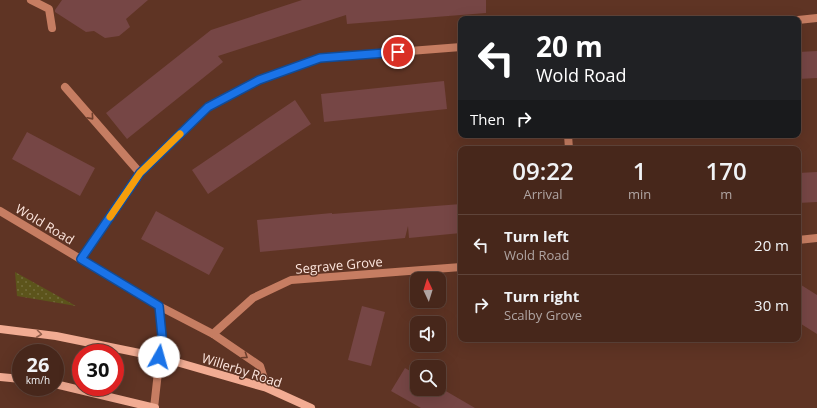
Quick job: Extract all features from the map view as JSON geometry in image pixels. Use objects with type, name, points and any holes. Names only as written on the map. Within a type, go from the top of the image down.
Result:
[{"type":"street","points":[[31,0],[49,9],[52,28]]},
{"type":"street","points":[[801,20],[817,18]]},
{"type":"street","points":[[81,259],[140,173],[208,107],[259,80],[320,58],[458,47]]},
{"type":"street","points":[[65,87],[140,173]]},
{"type":"street","name":"Wold Road","points":[[0,211],[159,306],[213,334],[260,366],[267,388]]},
{"type":"street","points":[[801,240],[817,238]]},
{"type":"street","name":"Segrave Grove","points":[[213,334],[253,298],[292,280],[458,267]]},
{"type":"street","points":[[64,386],[155,408],[162,336],[159,306]]},
{"type":"street","name":"Willerby Road","points":[[0,329],[56,336],[159,357],[267,388],[311,408]]},
{"type":"street","points":[[0,377],[12,378]]},
{"type":"shaded area","points":[[15,272],[76,306],[17,296]]},
{"type":"building","points":[[62,0],[148,0],[126,19],[130,27],[119,36],[105,38],[94,31],[86,32],[55,12]]},
{"type":"building","points":[[302,0],[486,0],[486,13],[347,24],[346,15],[218,56],[223,62],[127,139],[106,113],[211,30]]},
{"type":"building","points":[[817,51],[817,78],[801,79],[801,52]]},
{"type":"building","points":[[444,81],[447,109],[324,122],[321,94]]},
{"type":"building","points":[[295,100],[311,124],[208,194],[192,170]]},
{"type":"building","points":[[27,132],[95,168],[80,196],[12,159]]},
{"type":"building","points":[[817,172],[817,202],[801,203],[801,173]]},
{"type":"building","points":[[458,204],[458,233],[409,238],[408,226],[405,238],[260,252],[257,220]]},
{"type":"building","points":[[156,211],[224,248],[209,275],[141,239]]},
{"type":"building","points":[[801,285],[817,295],[817,334],[801,324]]},
{"type":"building","points":[[362,306],[385,312],[371,366],[348,360]]},
{"type":"building","points":[[405,368],[410,371],[410,396],[446,396],[446,391],[475,408],[421,408],[391,391]]},
{"type":"slow traffic","points":[[110,217],[140,173],[180,134]]},
{"type":"route","points":[[159,357],[162,336],[159,306],[81,259],[140,173],[208,107],[259,80],[320,58],[398,52]]}]
